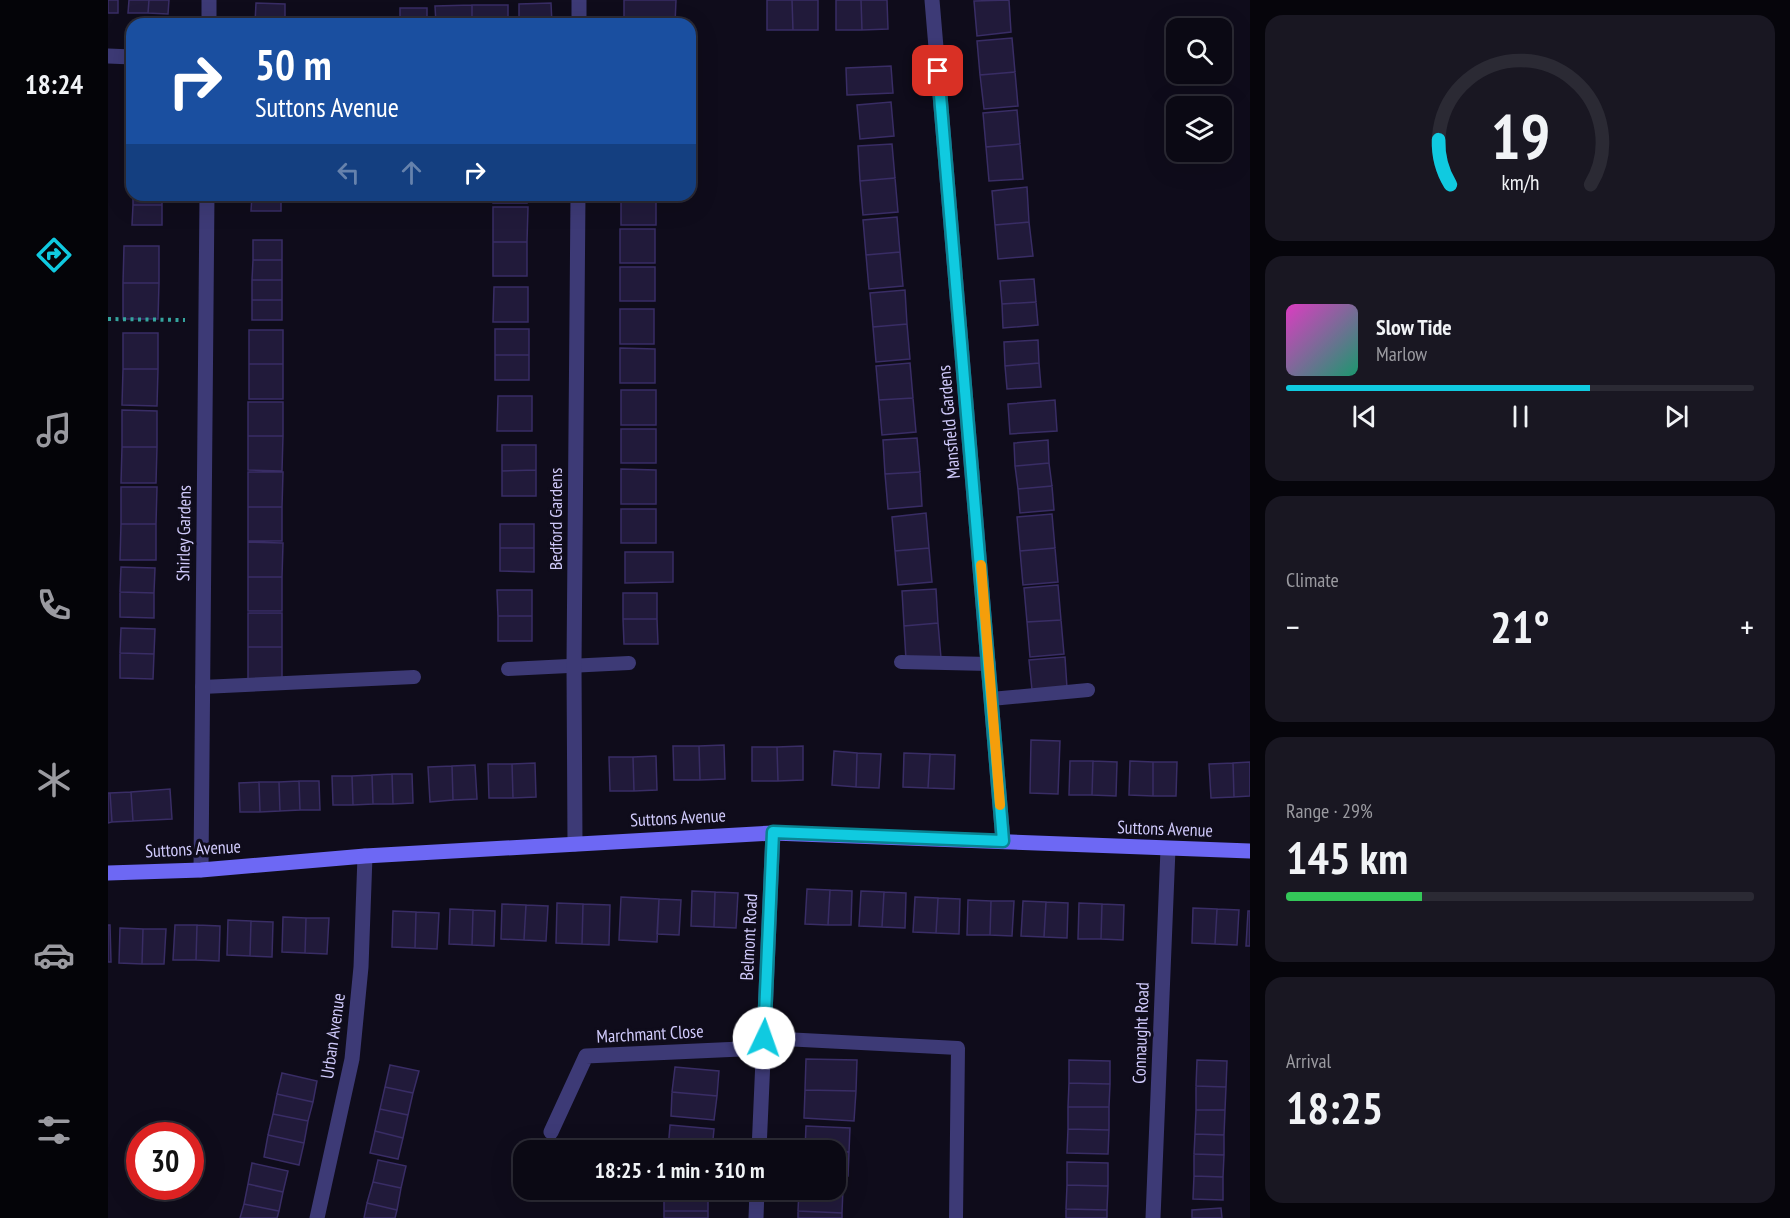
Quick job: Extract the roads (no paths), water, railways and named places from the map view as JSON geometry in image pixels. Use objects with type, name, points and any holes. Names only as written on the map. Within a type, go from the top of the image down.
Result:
[{"type":"street","points":[[209,0],[209,18]]},
{"type":"street","points":[[579,0],[579,18]]},
{"type":"street","name":"Mansfield Gardens","points":[[932,0],[1003,841]]},
{"type":"street","points":[[108,56],[126,57]]},
{"type":"street","name":"Shirley Gardens","points":[[201,870],[207,201]]},
{"type":"street","name":"Bedford Gardens","points":[[575,844],[574,665],[578,201]]},
{"type":"street","name":"Suttons Avenue","points":[[108,873],[201,870],[365,856],[773,832],[1250,851]]},
{"type":"street","name":"Belmont Road","points":[[759,1140],[773,832]]},
{"type":"street","name":"Connaught Road","points":[[1153,1218],[1168,849]]},
{"type":"street","name":"Urban Avenue","points":[[317,1218],[352,1059],[362,967],[365,856]]},
{"type":"street","name":"Marchmant Close","points":[[550,1132],[586,1056],[763,1043]]},
{"type":"street","points":[[756,1218],[757,1200]]},
{"type":"lane","points":[[901,662],[989,664]]},
{"type":"lane","points":[[508,669],[629,663]]},
{"type":"lane","points":[[202,687],[414,677]]},
{"type":"lane","points":[[991,699],[1088,690]]},
{"type":"lane","points":[[763,1043],[958,1048],[956,1218]]}]
